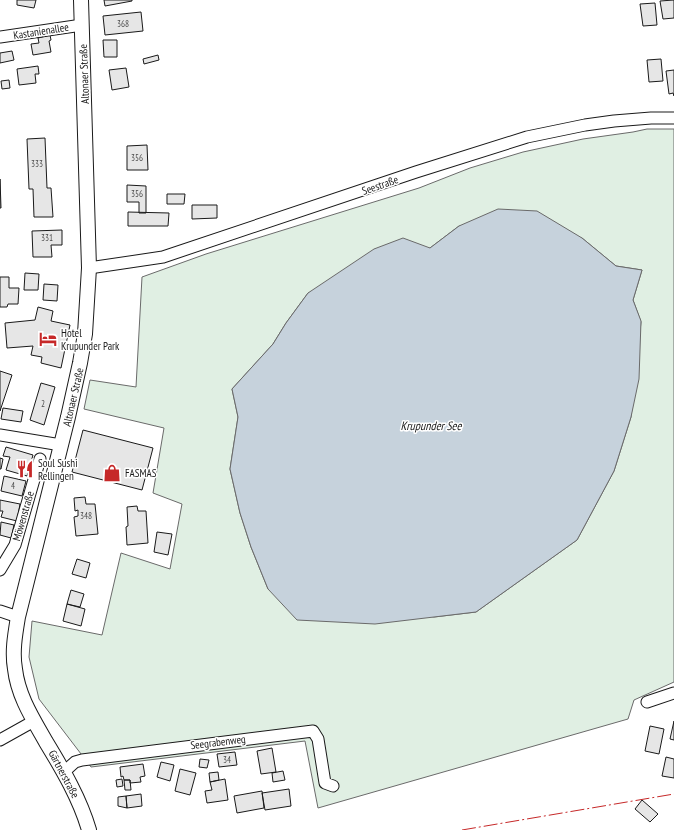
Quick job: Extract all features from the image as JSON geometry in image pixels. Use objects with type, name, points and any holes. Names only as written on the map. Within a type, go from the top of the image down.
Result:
[{"type":"main road","name":"Altonaer Straße","points":[[34,721],[24,703],[19,688],[13,651],[18,618],[61,445],[80,363],[85,334],[89,268],[82,0]]},
{"type":"main road","name":"Gärtnerstraße","points":[[34,721],[64,772],[76,796],[89,830]]},
{"type":"street","name":"Kastanienallee","points":[[0,38],[82,25]]},
{"type":"street","name":"Seestraße","points":[[89,268],[163,257],[443,163],[527,137],[585,125],[614,121],[674,118]]},
{"type":"street","points":[[0,435],[61,445]]},
{"type":"street","name":"Möwenstraße","points":[[0,570],[15,545],[40,459]]},
{"type":"street","points":[[0,611],[18,618]]},
{"type":"street","points":[[647,702],[674,693]]},
{"type":"street","points":[[0,740],[34,721]]},
{"type":"street","name":"Seegrabenweg","points":[[64,772],[75,762],[82,760],[312,731],[318,739],[325,783],[333,786]]},
{"type":"green space","points":[[647,129],[674,129],[674,682],[634,700],[628,719],[318,808],[305,741],[91,767],[39,699],[29,657],[32,621],[102,635],[121,553],[170,569],[182,504],[153,493],[164,428],[84,409],[90,380],[136,387],[142,277],[206,254],[419,188],[470,168],[523,152],[583,139]],"holes":[[[459,226],[582,238],[616,266],[642,270],[633,300],[641,322],[631,417],[614,471],[577,540],[476,612],[434,617],[268,589],[251,547],[240,513],[230,469],[238,417],[232,389],[273,344],[308,293],[430,248]]]},
{"type":"water","name":"Krupunder See","points":[[498,209],[537,211],[582,238],[616,266],[642,270],[633,300],[641,321],[639,379],[631,417],[614,471],[577,540],[476,612],[375,624],[297,620],[268,589],[251,547],[240,513],[230,469],[238,417],[232,389],[273,344],[308,293],[374,249],[403,238],[430,248],[459,226]]},
{"type":"building","points":[[17,0],[36,0],[34,8],[17,5]]},
{"type":"building","points":[[104,0],[132,0],[132,1],[105,6]]},
{"type":"building","points":[[674,0],[674,18],[663,19],[660,1]]},
{"type":"building","points":[[655,3],[657,25],[643,26],[640,4]]},
{"type":"building","points":[[141,12],[143,31],[105,35],[103,16]]},
{"type":"building","points":[[50,35],[51,40],[49,41],[51,52],[33,55],[31,44],[39,43],[38,38]]},
{"type":"building","points":[[103,40],[117,40],[117,57],[104,57]]},
{"type":"building","points":[[12,51],[14,60],[0,63],[0,53]]},
{"type":"building","points":[[158,55],[159,60],[144,64],[143,59]]},
{"type":"building","points":[[661,59],[663,81],[649,82],[647,60]]},
{"type":"building","points":[[38,66],[39,74],[35,74],[36,83],[19,85],[17,69]]},
{"type":"building","points":[[126,68],[129,87],[112,90],[109,70]]},
{"type":"building","points":[[674,70],[674,96],[673,93],[669,94],[666,71]]},
{"type":"building","points":[[9,80],[10,88],[2,89],[1,81]]},
{"type":"building","points":[[45,138],[47,188],[51,188],[53,217],[34,217],[33,189],[29,189],[27,139]]},
{"type":"building","points":[[147,145],[148,170],[127,170],[127,146]]},
{"type":"building","points":[[0,179],[1,208],[0,208]]},
{"type":"building","points":[[127,185],[146,186],[146,213],[139,213],[139,202],[127,202]]},
{"type":"building","points":[[167,194],[185,194],[184,204],[167,204]]},
{"type":"building","points":[[192,205],[217,205],[217,218],[192,219]]},
{"type":"building","points":[[128,212],[169,213],[168,226],[128,226]]},
{"type":"building","points":[[62,230],[62,245],[51,245],[52,257],[33,257],[32,231]]},
{"type":"building","points":[[25,273],[39,274],[38,290],[24,290]]},
{"type":"building","points":[[0,277],[9,277],[9,288],[19,288],[18,304],[8,304],[7,307],[0,307]]},
{"type":"building","points":[[44,284],[58,285],[57,301],[43,300]]},
{"type":"building","points":[[38,307],[53,311],[51,321],[70,325],[61,368],[41,363],[42,357],[31,355],[33,346],[7,348],[5,323],[35,320]]},
{"type":"building","points":[[0,371],[12,375],[0,411]]},
{"type":"building","points":[[41,383],[55,387],[44,425],[30,420]]},
{"type":"building","points":[[3,408],[23,411],[21,422],[1,419]]},
{"type":"building","points":[[83,430],[153,448],[142,490],[72,472]]},
{"type":"building","points":[[6,447],[33,455],[27,476],[6,470],[10,457],[3,456]]},
{"type":"building","points":[[0,458],[3,459],[1,469],[0,469]]},
{"type":"building","points":[[4,476],[26,481],[22,496],[1,491]]},
{"type":"building","points":[[85,497],[86,504],[95,504],[98,534],[76,536],[74,517],[78,516],[78,510],[75,511],[74,498]]},
{"type":"building","points":[[0,500],[20,504],[17,521],[1,517],[3,511],[0,511]]},
{"type":"building","points":[[137,506],[138,511],[146,511],[148,543],[127,545],[127,507]]},
{"type":"building","points":[[1,522],[14,525],[11,538],[0,535]]},
{"type":"building","points":[[157,532],[172,534],[168,555],[154,552]]},
{"type":"building","points":[[77,559],[90,563],[86,578],[72,574]]},
{"type":"building","points":[[71,590],[84,594],[80,607],[67,604]]},
{"type":"building","points":[[67,604],[85,609],[81,626],[63,621]]},
{"type":"building","points":[[674,721],[674,740],[670,739]]},
{"type":"building","points":[[650,726],[664,729],[659,754],[645,751]]},
{"type":"building","points":[[272,748],[276,772],[261,774],[257,751]]},
{"type":"building","points":[[235,752],[237,765],[219,767],[217,754]]},
{"type":"building","points":[[666,757],[674,759],[674,778],[662,776]]},
{"type":"building","points":[[200,759],[209,760],[207,768],[199,767]]},
{"type":"building","points":[[161,762],[174,765],[170,781],[157,777]]},
{"type":"building","points":[[143,764],[145,776],[140,777],[141,782],[130,783],[130,780],[124,780],[123,776],[121,777],[120,767]]},
{"type":"building","points":[[180,769],[196,773],[190,795],[175,791]]},
{"type":"building","points":[[283,771],[285,780],[273,782],[272,773]]},
{"type":"building","points":[[218,772],[219,780],[210,782],[209,773]]},
{"type":"building","points":[[122,779],[123,786],[117,787],[116,780]]},
{"type":"building","points":[[225,779],[228,800],[207,803],[205,791],[212,790],[210,782]]},
{"type":"building","points":[[124,780],[130,780],[131,790],[125,790]]},
{"type":"building","points":[[289,789],[291,806],[265,810],[262,793]]},
{"type":"building","points":[[262,791],[264,808],[237,813],[234,796]]},
{"type":"building","points":[[141,794],[142,806],[127,808],[126,796]]},
{"type":"building","points":[[126,796],[127,808],[118,806],[118,797]]},
{"type":"building","points":[[642,800],[658,814],[650,822],[635,809]]},
{"type":"power","points":[[462,830],[674,794]]},
{"type":"place","name":"Hotel Krupunder Park","points":[[48,339]]},
{"type":"place","name":"Soul Sushi Rellingen","points":[[25,469]]},
{"type":"place","name":"FASMAS","points":[[112,473]]}]
